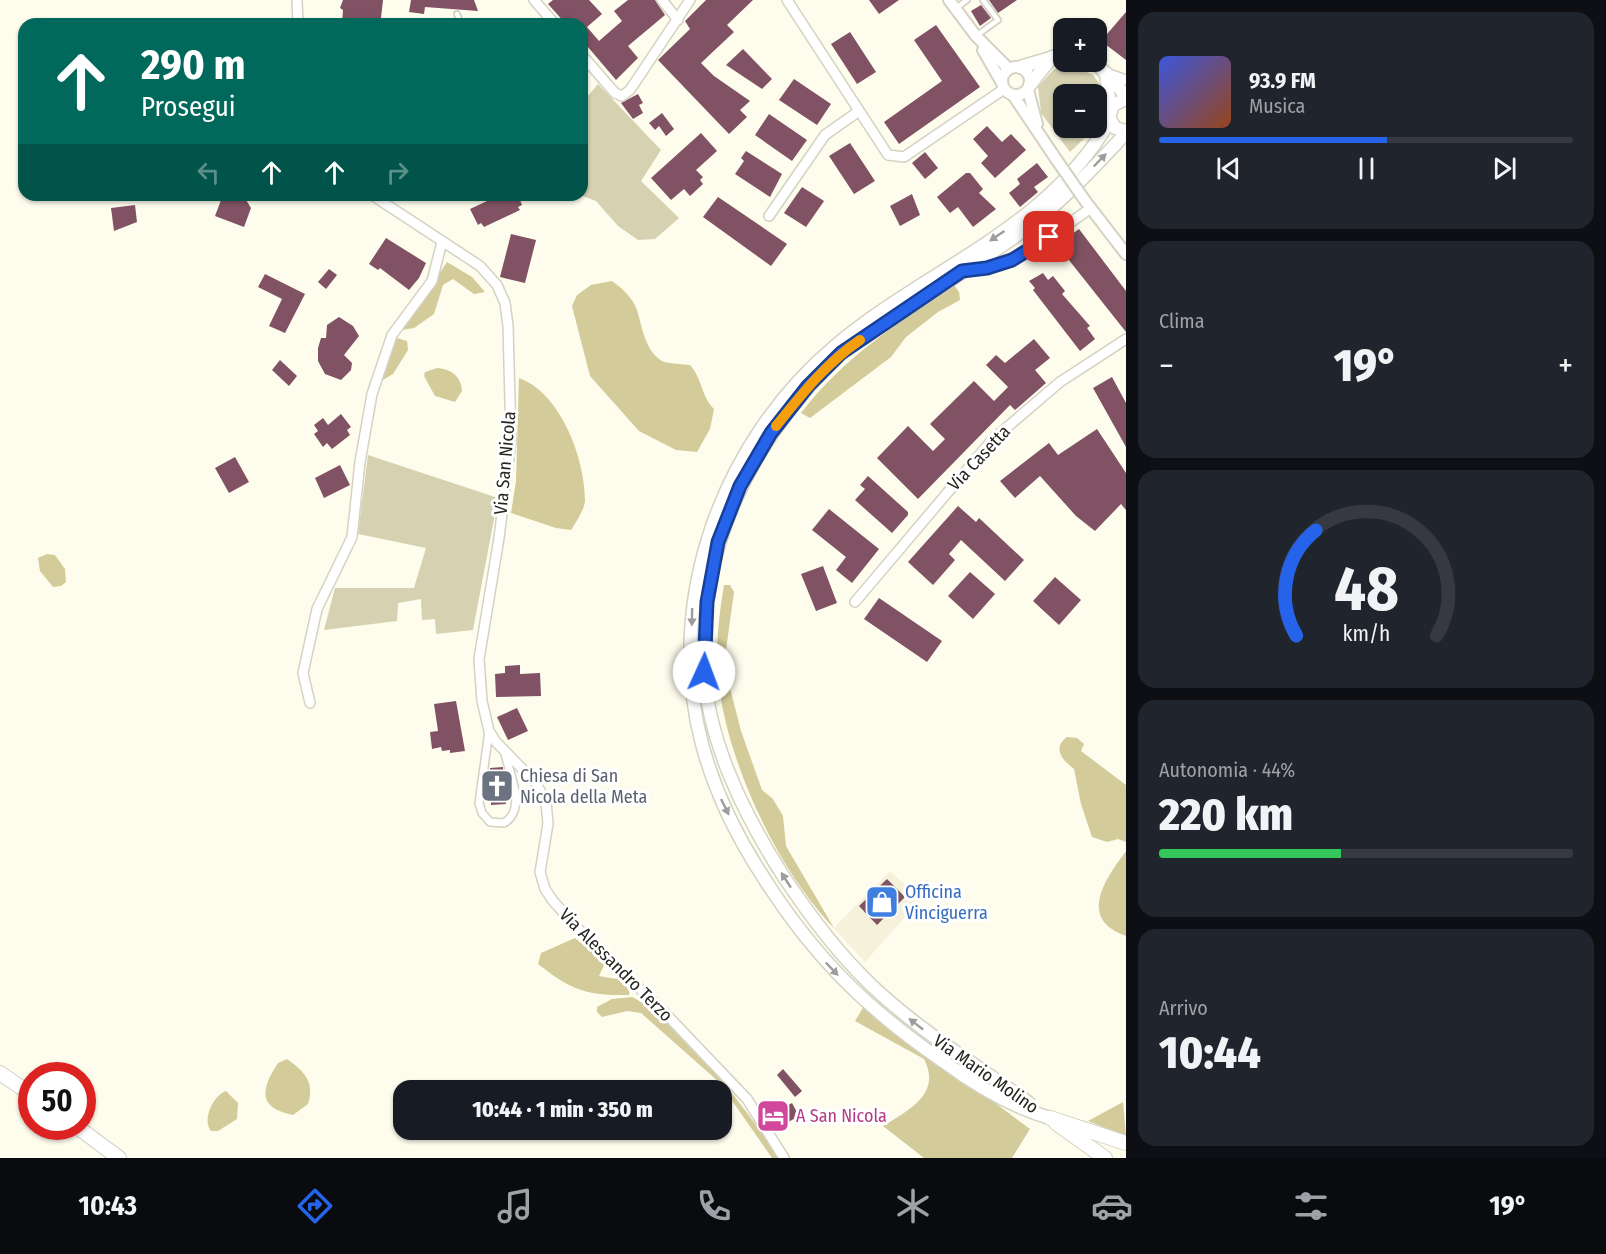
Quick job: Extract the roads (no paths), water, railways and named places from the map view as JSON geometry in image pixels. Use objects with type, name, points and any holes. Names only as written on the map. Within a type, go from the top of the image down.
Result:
[{"type":"main road","points":[[1015,68],[1053,57]]},
{"type":"main road","points":[[1029,87],[1053,61]]},
{"type":"main road","points":[[1106,72],[1126,99],[1117,102],[1110,114]]},
{"type":"main road","points":[[1106,72],[1110,114],[1115,128],[1126,132]]},
{"type":"main road","name":"Via Mario Molino","points":[[1050,1118],[974,1084],[899,1031],[859,998],[783,910],[753,861],[722,801],[702,744],[692,678],[692,607],[705,543],[729,482],[762,427],[796,383],[835,346],[1034,209],[1086,160],[1110,114]]},
{"type":"main road","name":"Via Mario Molino","points":[[1050,1118],[914,1024],[868,982],[796,895],[766,848],[736,792],[716,734],[704,672],[707,602],[718,542],[740,486],[771,433],[808,386],[841,353],[1012,239],[1053,206],[1126,132]]},
{"type":"main road","points":[[0,1073],[18,1085]]},
{"type":"main road","points":[[1050,1118],[1126,1143]]},
{"type":"main road","points":[[1050,1118],[1088,1158]]},
{"type":"main road","points":[[1050,1118],[1105,1158]]},
{"type":"main road","points":[[95,1140],[119,1158]]},
{"type":"street","points":[[297,0],[298,18]]},
{"type":"street","points":[[534,0],[550,18]]},
{"type":"street","points":[[662,0],[678,20]]},
{"type":"street","points":[[588,62],[615,93],[622,96],[630,90],[690,0]]},
{"type":"street","points":[[787,0],[888,155],[904,156],[1006,89]]},
{"type":"street","points":[[952,4],[976,36],[1006,89],[1126,254]]},
{"type":"street","points":[[976,36],[1015,68],[1028,72],[1031,111],[1042,138]]},
{"type":"street","points":[[1006,89],[1004,75],[1015,68]]},
{"type":"street","points":[[1106,72],[1126,80]]},
{"type":"street","points":[[1006,89],[1021,95],[1029,87]]},
{"type":"street","points":[[769,216],[825,135],[859,111]]},
{"type":"street","name":"Via San Nicola","points":[[381,201],[491,276],[502,294],[508,326],[511,440],[499,538],[479,659],[482,701],[489,731],[505,754]]},
{"type":"street","points":[[962,271],[987,268],[1012,260],[1089,205]]},
{"type":"street","points":[[310,703],[303,673],[317,609],[352,537],[360,462],[372,394],[392,335],[432,281],[442,242]]},
{"type":"street","name":"Via Casetta","points":[[855,602],[992,440],[1060,382],[1126,339]]},
{"type":"street","points":[[489,731],[479,803],[482,813],[490,822],[504,823],[509,820],[515,809],[516,799],[505,754]]},
{"type":"street","name":"Via Alessandro Terzo","points":[[505,754],[536,783],[546,802],[548,824],[540,872],[553,902],[747,1099],[784,1158]]},
{"type":"lane","points":[[952,4],[967,0]]},
{"type":"lane","points":[[976,36],[998,20],[983,0]]},
{"type":"lane","points":[[457,14],[459,18]]},
{"type":"place","name":"Chiesa di San Nicola della Meta","points":[[497,786]]},
{"type":"place","name":"Officina Vinciguerra","points":[[882,902]]},
{"type":"place","name":"A San Nicola","points":[[773,1116]]}]
